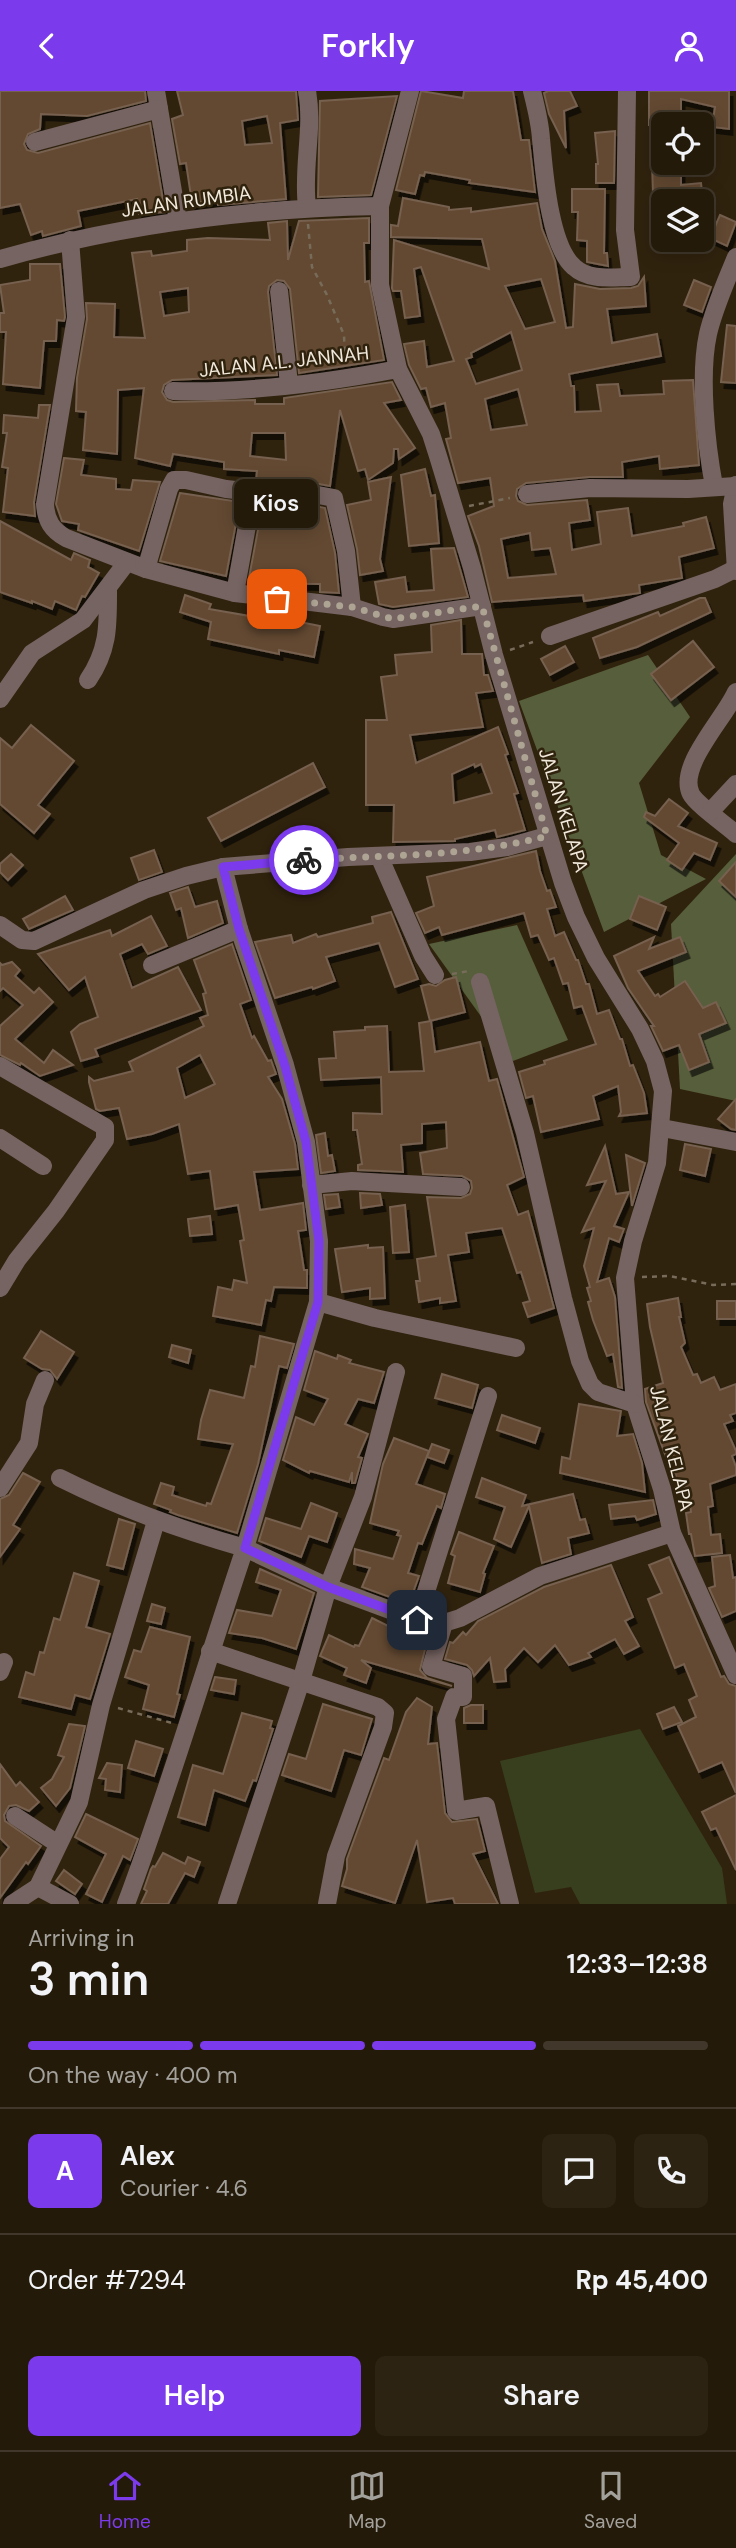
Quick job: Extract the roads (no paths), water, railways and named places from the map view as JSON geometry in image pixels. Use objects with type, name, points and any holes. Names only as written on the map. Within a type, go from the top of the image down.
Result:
[{"type":"street","points":[[307,91],[310,120],[304,182],[307,207]]},
{"type":"street","name":"JALAN KELAPA","points":[[410,91],[380,206],[380,285],[398,369],[430,434],[455,509],[547,836],[576,917],[596,958],[640,1029],[655,1061],[663,1091],[657,1163],[633,1241],[625,1278],[635,1404],[662,1489],[672,1533],[736,1675]]},
{"type":"street","points":[[532,91],[541,138],[546,188],[565,257],[575,268],[602,278],[631,277],[625,230],[627,91]]},
{"type":"street","points":[[35,142],[160,97],[178,221]]},
{"type":"street","name":"JALAN RUMBIA","points":[[0,258],[70,240],[178,221],[307,207],[380,206]]},
{"type":"street","points":[[70,240],[76,317],[45,504],[48,521],[55,531],[66,538],[146,569],[235,593],[352,607],[393,619],[482,606]]},
{"type":"street","points":[[714,486],[707,430],[704,362],[714,313],[736,257]]},
{"type":"street","points":[[279,291],[289,384]]},
{"type":"street","name":"JALAN A.L. JANNAH","points":[[173,391],[207,392],[345,379],[398,369]]},
{"type":"street","points":[[146,569],[174,480],[253,492],[298,491],[334,498],[346,551],[352,607]]},
{"type":"street","points":[[527,495],[590,488],[688,489],[736,486],[732,504],[736,570],[550,636]]},
{"type":"street","points":[[235,593],[253,492]]},
{"type":"street","points":[[0,699],[32,653],[83,620],[127,562]]},
{"type":"street","points":[[88,680],[99,664],[108,629],[108,589]]},
{"type":"street","points":[[736,692],[694,761],[689,778],[692,796],[736,834]]},
{"type":"street","points":[[710,811],[736,784]]},
{"type":"street","points":[[0,925],[22,940],[34,941],[144,890],[223,867],[470,852],[507,847],[547,836]]},
{"type":"street","points":[[379,856],[423,956],[435,975]]},
{"type":"street","points":[[126,1904],[188,1728],[318,1302],[319,1241],[306,1142],[285,1066],[239,929],[223,867]]},
{"type":"street","points":[[152,965],[239,929]]},
{"type":"street","points":[[480,982],[525,1133],[580,1361],[590,1384],[598,1392],[635,1404]]},
{"type":"street","points":[[0,1066],[105,1127],[105,1140],[56,1211],[17,1260],[0,1288]]},
{"type":"street","points":[[662,1128],[736,1142]]},
{"type":"street","points":[[0,1137],[43,1165]]},
{"type":"street","points":[[311,1185],[352,1181],[461,1187]]},
{"type":"street","points":[[318,1302],[375,1318],[516,1348]]},
{"type":"street","points":[[227,1904],[301,1681],[328,1587],[363,1497],[396,1371]]},
{"type":"street","points":[[0,1488],[29,1444],[35,1404],[45,1380]]},
{"type":"street","points":[[417,1620],[488,1396]]},
{"type":"street","name":"JALAN KELAPA","points":[[60,1478],[156,1521],[245,1548],[328,1587],[417,1620],[444,1623],[460,1618],[540,1576],[672,1533]]},
{"type":"street","points":[[12,1904],[38,1887],[79,1802],[101,1705],[156,1521]]},
{"type":"street","points":[[444,1623],[431,1667],[463,1676],[463,1697],[454,1697],[446,1719],[456,1811],[486,1806],[510,1904]]},
{"type":"street","points":[[210,1651],[378,1707],[385,1713],[383,1727],[336,1856],[327,1904]]},
{"type":"street","points":[[15,1816],[58,1844]]},
{"type":"street","points":[[38,1887],[70,1904]]},
{"type":"place","name":"Kios","points":[[277,599]]}]
